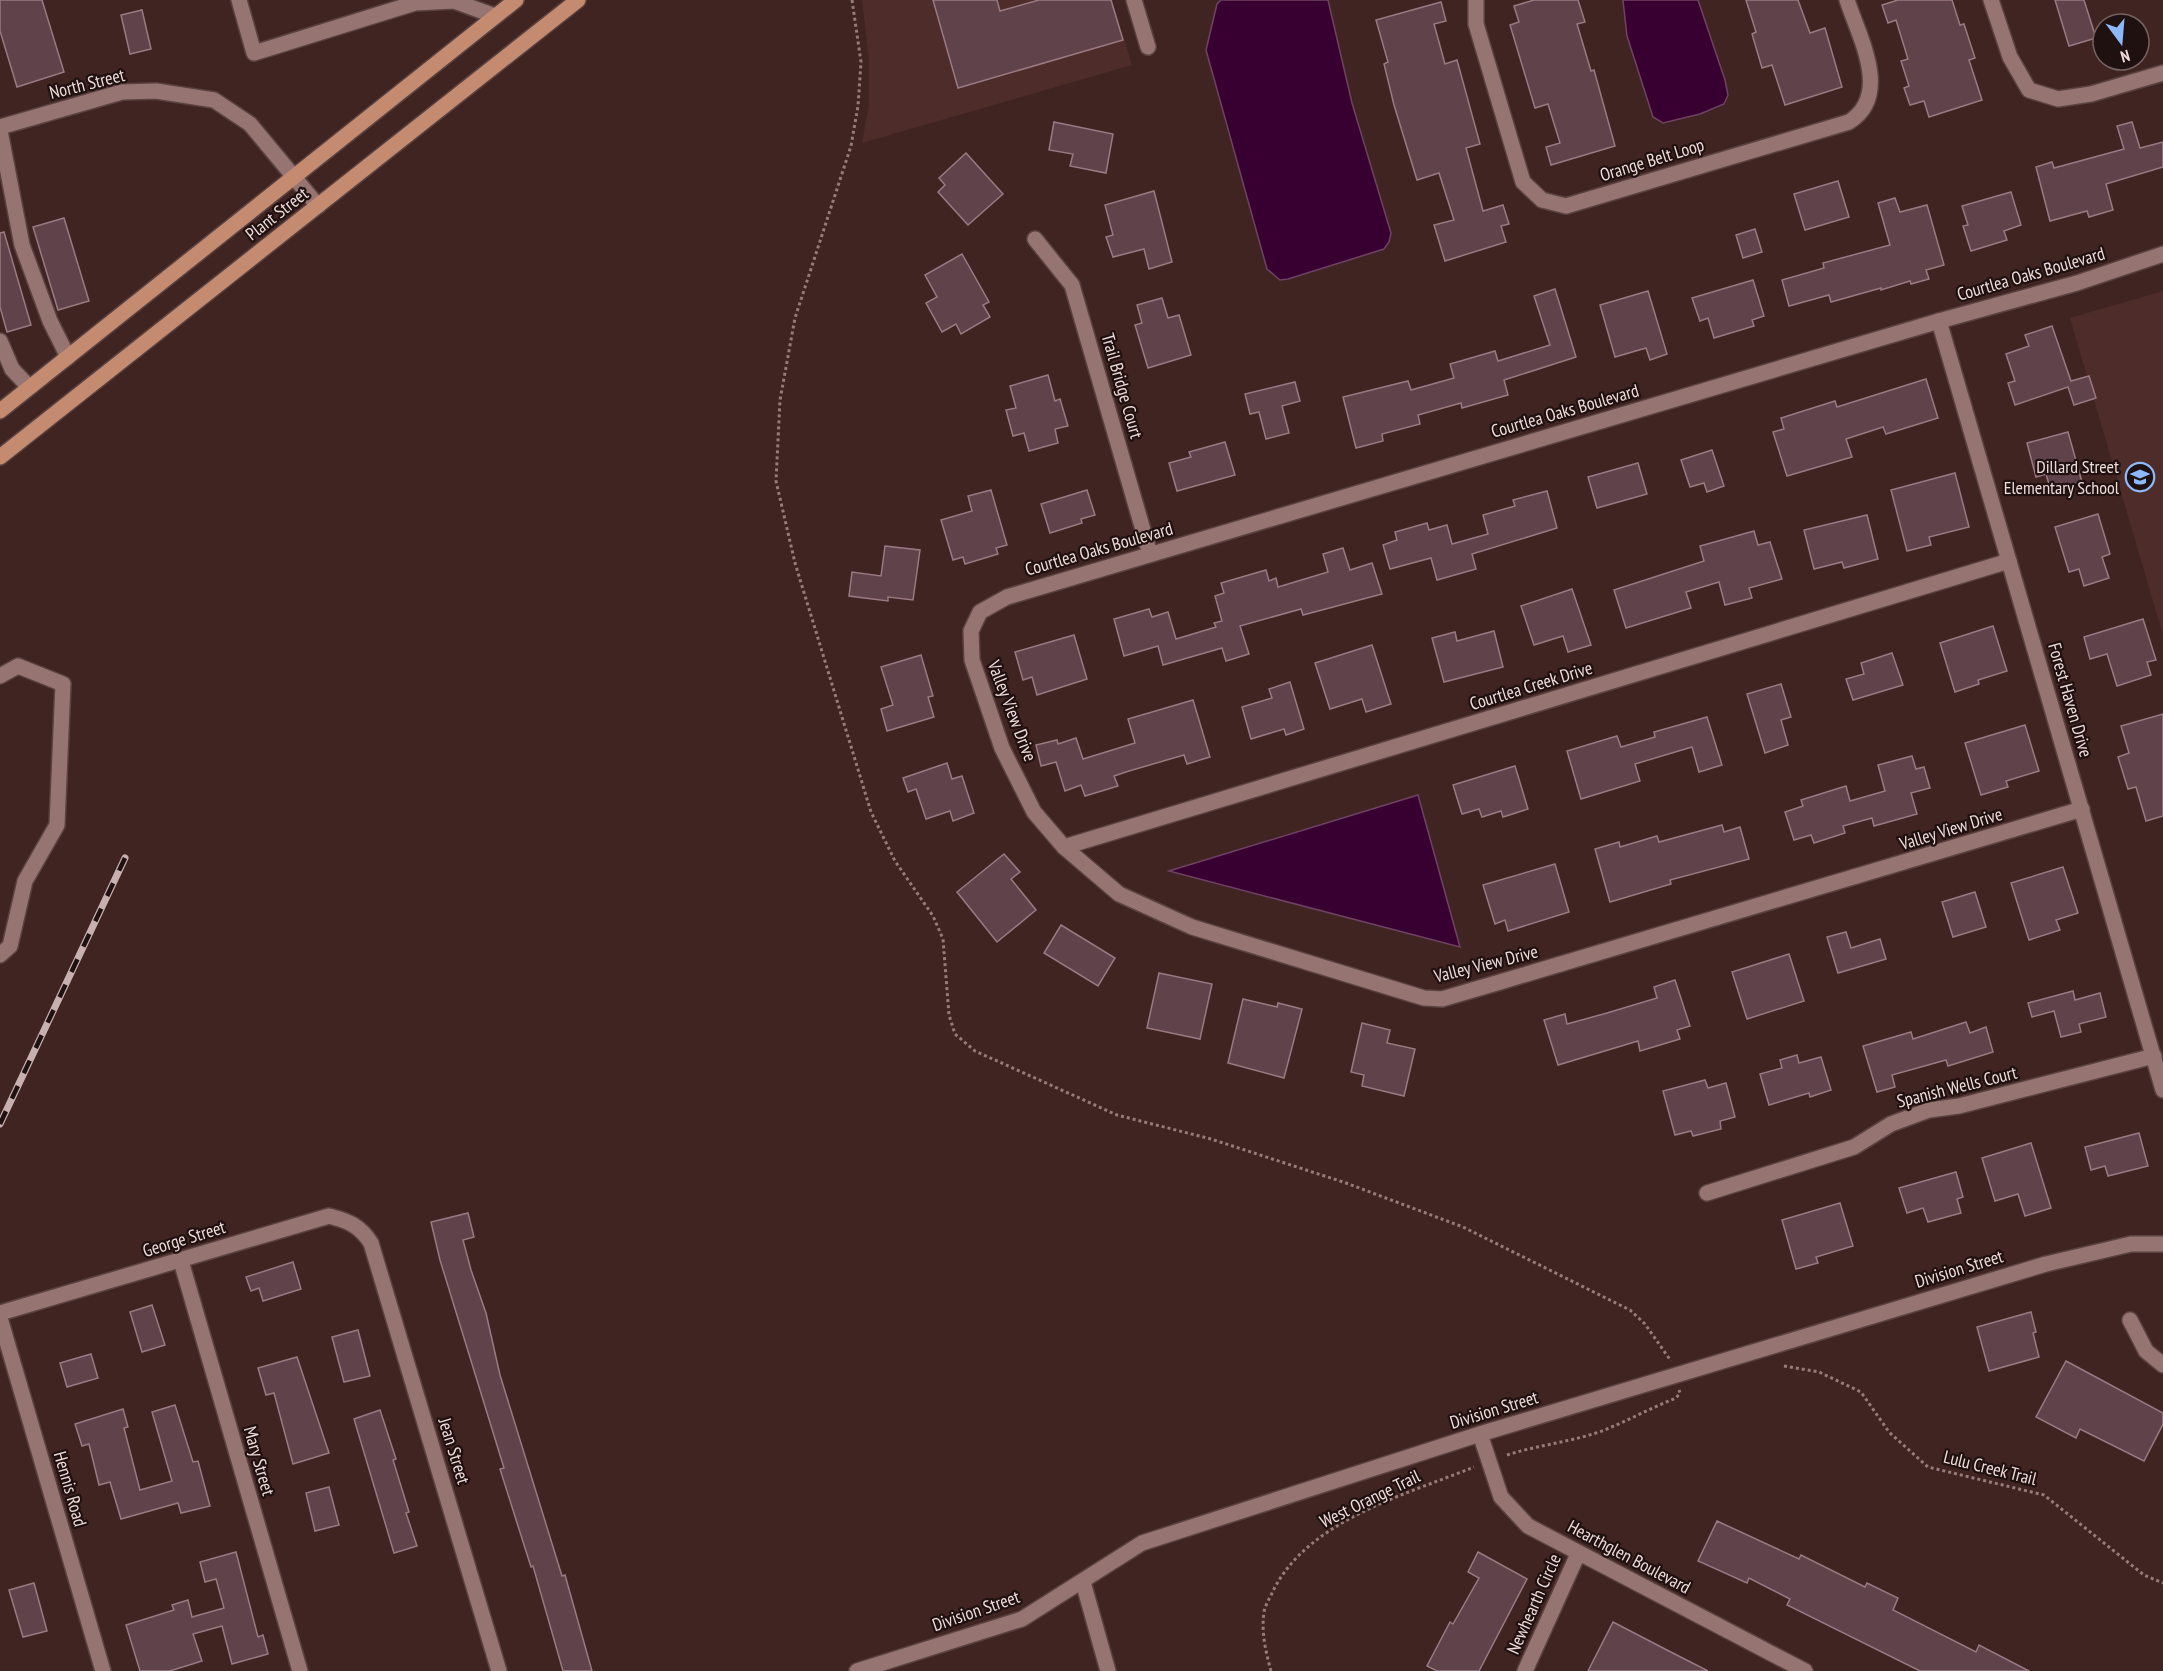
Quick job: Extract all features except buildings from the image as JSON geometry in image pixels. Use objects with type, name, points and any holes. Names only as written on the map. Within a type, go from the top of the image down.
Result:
[{"type":"main road","name":"Plant Street","points":[[0,411],[516,0]]},
{"type":"main road","name":"Plant Street","points":[[0,458],[578,0]]},
{"type":"street","points":[[239,0],[254,53],[415,3],[454,1],[495,16]]},
{"type":"street","points":[[1134,0],[1148,47]]},
{"type":"street","name":"Orange Belt Loop","points":[[1476,0],[1476,24],[1523,182],[1542,200],[1566,206],[1849,122],[1860,115],[1872,90],[1871,73],[1847,0]]},
{"type":"street","points":[[1992,0],[2010,57],[2029,90],[2058,99],[2091,94],[2163,73]]},
{"type":"street","name":"North Street","points":[[0,129],[122,92],[156,91],[214,100],[250,124],[318,206]]},
{"type":"street","points":[[0,129],[22,245],[50,321],[68,357]]},
{"type":"street","name":"Trail Bridge Court","points":[[1035,239],[1072,285],[1150,554]]},
{"type":"street","name":"Courtlea Oaks Boulevard","points":[[980,612],[1007,597],[1939,321],[2077,283],[2163,254]]},
{"type":"street","name":"Forest Haven Drive","points":[[1939,321],[2163,1090]]},
{"type":"street","points":[[0,342],[12,369],[29,387]]},
{"type":"street","name":"Courtlea Creek Drive","points":[[1064,847],[2009,561]]},
{"type":"street","name":"Valley View Drive","points":[[980,612],[970,631],[972,660],[1002,748],[1034,812],[1064,847],[1119,894],[1192,927],[1424,998],[1442,999],[2082,809]]},
{"type":"street","points":[[0,676],[18,666],[63,684],[57,825],[25,881],[10,946],[0,955]]},
{"type":"street","name":"Spanish Wells Court","points":[[1707,1193],[1854,1146],[1892,1124],[1929,1110],[1959,1106],[2154,1056]]},
{"type":"street","name":"George Street","points":[[0,1313],[329,1216],[347,1221],[362,1229],[371,1243]]},
{"type":"street","name":"Jean Street","points":[[371,1243],[499,1671]]},
{"type":"street","name":"Division Street","points":[[857,1671],[1022,1619],[1142,1544],[1480,1434],[2046,1263],[2131,1244],[2163,1244]]},
{"type":"street","name":"Mary Street","points":[[181,1261],[300,1671]]},
{"type":"street","name":"Hennis Road","points":[[0,1318],[103,1671]]},
{"type":"street","points":[[2130,1320],[2146,1351],[2163,1365]]},
{"type":"street","name":"Hearthglen Boulevard","points":[[1480,1434],[1501,1497],[1528,1526],[1805,1671]]},
{"type":"street","name":"Newhearth Circle","points":[[1525,1671],[1578,1554]]},
{"type":"street","points":[[1083,1582],[1108,1671]]},
{"type":"path","name":"Lulu Creek Trail","points":[[1784,1366],[1819,1372],[1861,1392],[1889,1432],[1928,1467],[2044,1496],[2144,1575],[2163,1583]]},
{"type":"path","points":[[1507,1455],[1540,1444],[1564,1443],[1604,1430],[1676,1398],[1680,1393],[1679,1390]]},
{"type":"path","name":"West Orange Trail","points":[[1271,1671],[1265,1650],[1264,1611],[1282,1573],[1325,1533],[1372,1509],[1476,1466]]},
{"type":"shaded area","points":[[862,0],[1112,0],[1132,65],[862,143],[869,104],[869,61]]},
{"type":"shaded area","points":[[1221,0],[1328,0],[1352,103],[1391,233],[1384,249],[1288,279],[1280,280],[1267,269],[1206,50],[1217,4]]},
{"type":"shaded area","points":[[1623,0],[1698,0],[1725,80],[1728,95],[1724,104],[1700,114],[1663,123],[1653,117],[1627,36]]},
{"type":"shaded area","name":"Dillard Street Elementary School","points":[[2163,291],[2163,635],[2070,318]]},
{"type":"shaded area","points":[[1418,795],[1460,947],[1169,871]]},
{"type":"railway","points":[[0,1124],[125,858]]},
{"type":"place","name":"Dillard Street Elementary School","points":[[2140,477]]}]
